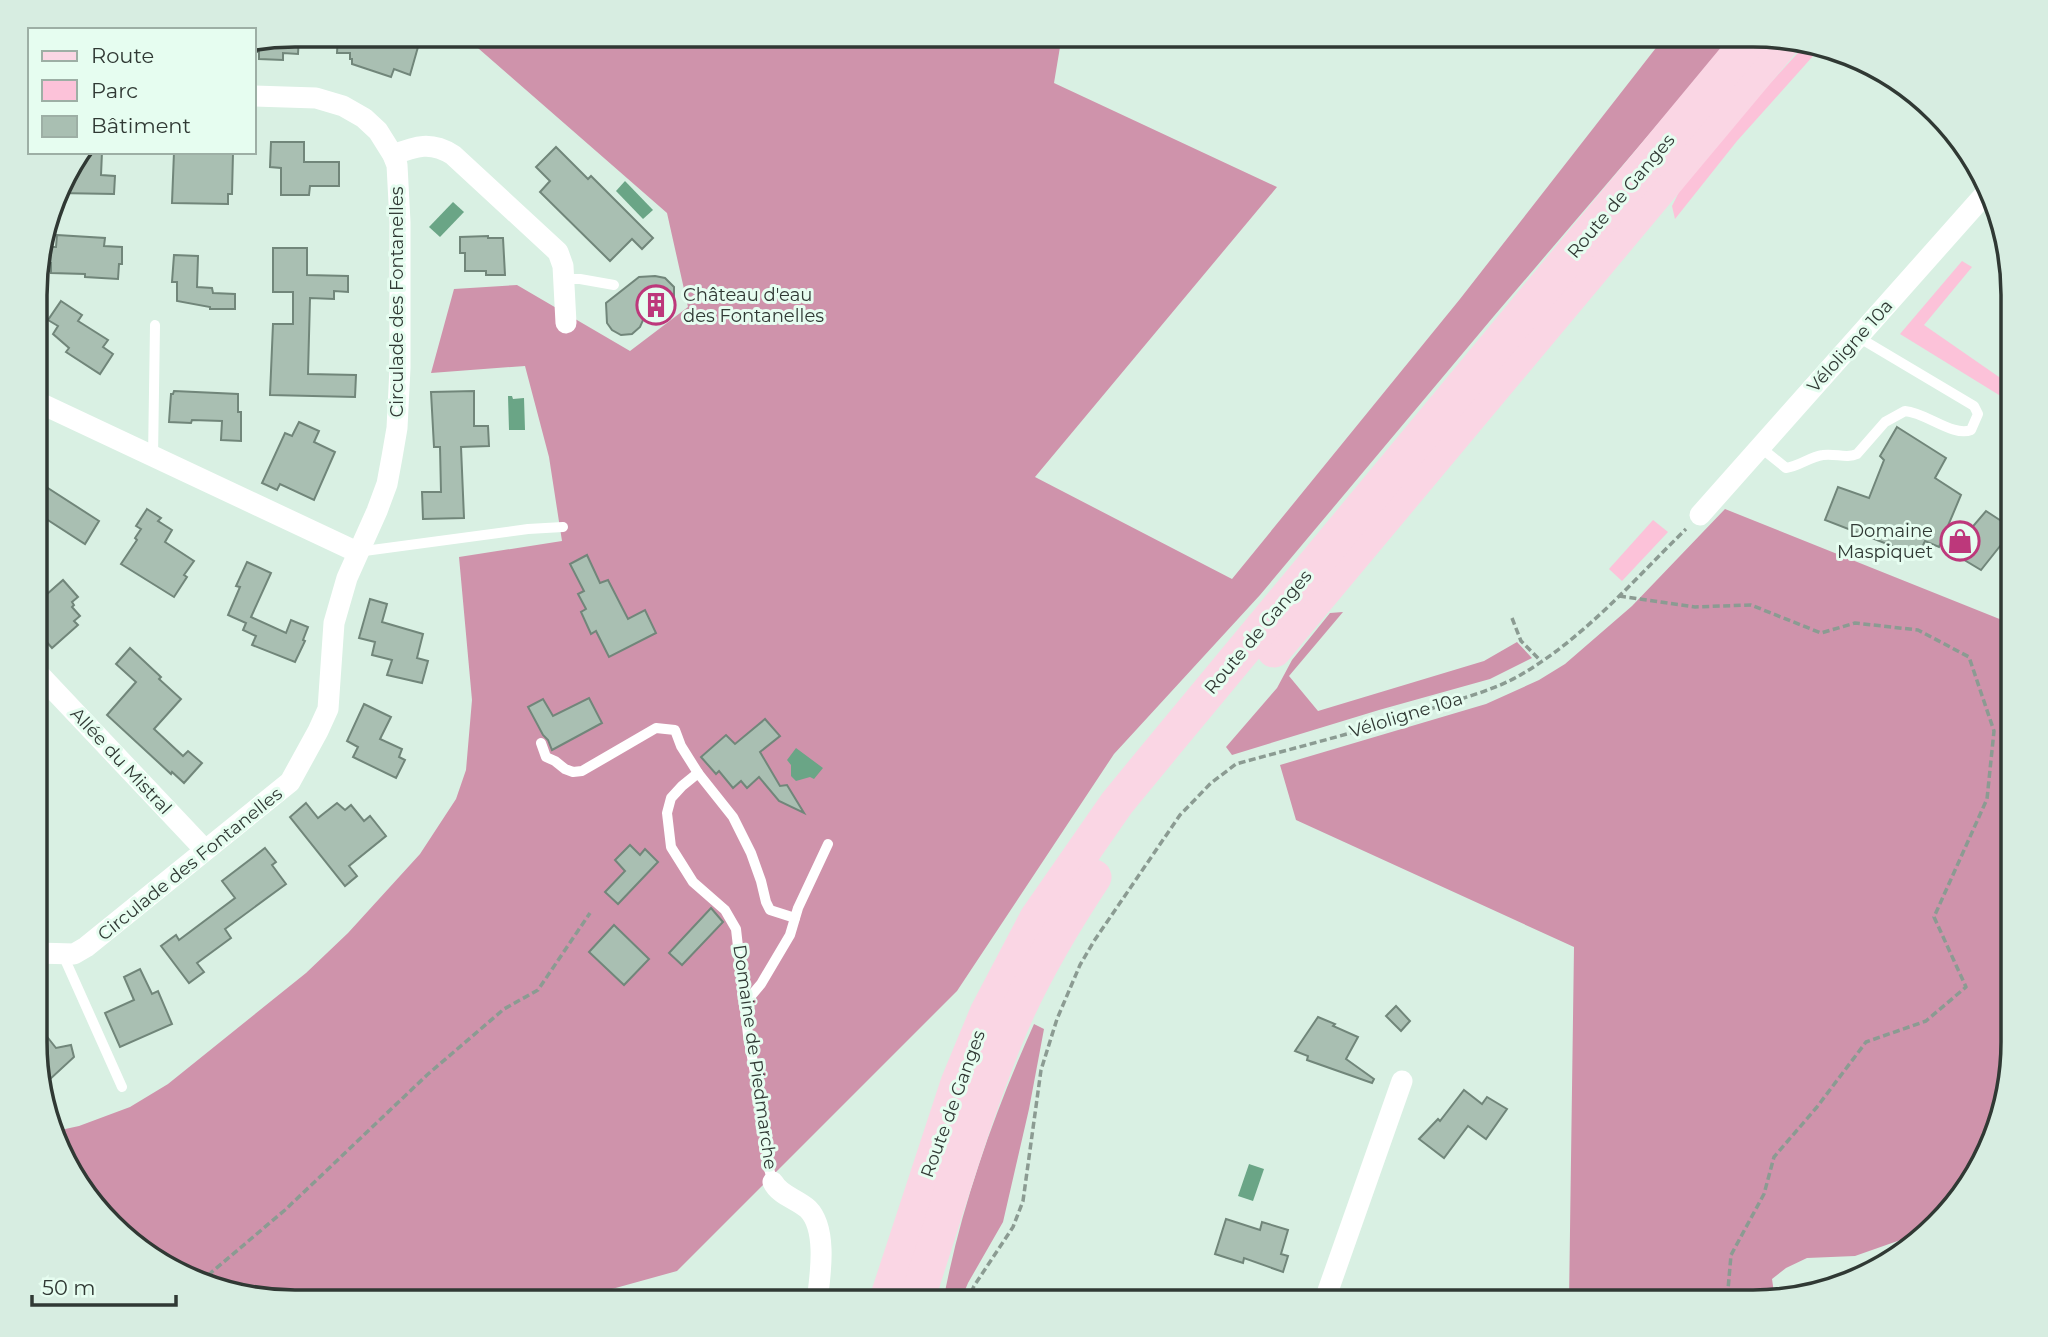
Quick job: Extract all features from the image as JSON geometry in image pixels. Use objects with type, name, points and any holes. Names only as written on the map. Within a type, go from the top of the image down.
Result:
[{"type":"main road","name":"Route de Ganges","points":[[890,1290],[958,1083],[986,1013],[1037,918],[1084,848],[1117,803],[1744,47]]},
{"type":"main road","name":"Route de Ganges","points":[[920,1290],[980,1105],[1008,1032],[1067,917],[1118,839],[1777,48]]},
{"type":"main road","points":[[1591,270],[1789,50]]},
{"type":"street","name":"Circulade des Fontanelles","points":[[47,954],[74,954],[86,947],[290,782],[328,709],[334,623],[357,552],[387,484],[397,428],[400,368],[400,222],[397,165],[378,131],[364,118],[343,106],[316,98],[256,96]]},
{"type":"street","points":[[393,155],[427,145],[441,148],[453,155],[558,252],[563,266],[566,323]]},
{"type":"street","name":"Véloligne 10a","points":[[1700,515],[1981,199]]},
{"type":"street","points":[[47,406],[357,552]]},
{"type":"street","name":"Allée du Mistral","points":[[47,683],[205,850]]},
{"type":"street","points":[[1328,1290],[1402,1081]]},
{"type":"street","points":[[773,1182],[779,1190],[809,1210],[817,1222],[821,1272],[819,1290]]},
{"type":"lane","points":[[564,279],[614,285]]},
{"type":"lane","points":[[153,457],[155,325]]},
{"type":"lane","points":[[1760,447],[1786,468],[1797,467],[1809,459],[1825,454],[1851,457],[1857,454],[1885,422],[1905,411],[1928,417],[1956,431],[1971,430],[1978,414],[1974,406],[1858,337]]},
{"type":"lane","points":[[357,552],[563,527]]},
{"type":"lane","points":[[541,743],[546,757],[573,772],[589,767],[656,728],[675,730],[681,746],[698,773],[733,817],[751,853],[765,902],[770,909],[795,918]]},
{"type":"lane","name":"Domaine de Piedmarche","points":[[698,773],[671,799],[667,813],[671,847],[693,882],[725,910],[736,929],[748,1035],[773,1182]]},
{"type":"lane","points":[[745,1003],[761,984],[790,935],[828,844]]},
{"type":"lane","points":[[63,955],[122,1087]]},
{"type":"path","name":"Véloligne 10a","points":[[972,1290],[1013,1227],[1023,1201],[1041,1070],[1057,1019],[1080,965],[1181,815],[1212,783],[1236,764],[1408,716],[1494,688],[1521,675],[1571,640],[1700,515]]},
{"type":"path","points":[[1619,596],[1695,607],[1751,605],[1821,632],[1855,623],[1918,630],[1969,657],[1994,731],[1987,799],[1934,917],[1966,987],[1926,1021],[1866,1042],[1817,1107],[1774,1157],[1764,1194],[1731,1255],[1728,1290]]},
{"type":"path","points":[[1511,618],[1521,641],[1541,661]]},
{"type":"path","points":[[209,1274],[285,1210],[427,1075],[504,1009],[538,990],[590,913]]},
{"type":"green space","points":[[1799,52],[1814,55],[1737,141],[1675,219],[1672,206],[1679,192],[1753,102]]},
{"type":"green space","points":[[1962,261],[1972,267],[1924,325],[2000,378],[2000,396],[1900,334]]},
{"type":"green space","points":[[1653,520],[1668,532],[1622,581],[1609,569]]},
{"type":"shaded area","points":[[477,47],[1060,47],[1054,83],[1277,187],[1035,477],[1232,579],[1460,299],[1657,47],[1724,47],[1260,595],[1114,754],[957,991],[677,1271],[608,1290],[296,1290],[247,1285],[201,1271],[158,1248],[120,1217],[89,1179],[63,1129],[130,1107],[168,1084],[306,973],[348,933],[420,854],[456,799],[466,770],[472,700],[459,557],[562,541],[549,457],[525,366],[431,373],[454,289],[517,285],[630,351],[688,307],[667,213]]},
{"type":"shaded area","points":[[625,181],[653,210],[643,219],[616,191]]},
{"type":"shaded area","points":[[453,202],[464,212],[440,237],[429,227]]},
{"type":"shaded area","points":[[508,396],[513,399],[524,398],[525,430],[509,430]]},
{"type":"shaded area","points":[[1725,509],[2000,619],[2001,1041],[1999,1074],[1988,1121],[1967,1166],[1949,1193],[1928,1217],[1904,1238],[1855,1256],[1807,1258],[1786,1268],[1772,1279],[1773,1289],[1569,1290],[1574,947],[1296,820],[1280,765],[1486,704],[1539,680],[1565,664],[1632,606]]},
{"type":"shaded area","points":[[1343,612],[1289,676],[1318,711],[1484,661],[1517,642],[1532,658],[1490,679],[1232,755],[1226,747],[1277,688],[1292,660],[1330,613]]},
{"type":"shaded area","points":[[796,748],[823,768],[814,779],[810,777],[796,781],[791,776],[791,765],[787,760]]},
{"type":"shaded area","points":[[1034,1024],[1044,1029],[1003,1222],[965,1290],[945,1290],[969,1195],[1005,1091]]},
{"type":"shaded area","points":[[1249,1164],[1264,1169],[1253,1201],[1238,1196]]},
{"type":"building","points":[[298,47],[298,54],[283,53],[283,60],[259,59],[259,52],[256,50]]},
{"type":"building","points":[[337,47],[418,47],[410,75],[394,69],[391,77],[352,64],[350,53],[337,53]]},
{"type":"building","points":[[271,142],[304,142],[304,162],[339,162],[339,186],[310,186],[309,195],[281,195],[281,168],[270,167]]},
{"type":"building","points":[[556,147],[588,179],[591,176],[653,238],[642,249],[632,239],[610,261],[540,192],[550,181],[536,167]]},
{"type":"building","points":[[92,154],[102,154],[101,175],[115,176],[114,194],[70,193]]},
{"type":"building","points":[[174,154],[233,154],[232,194],[228,194],[228,204],[172,203]]},
{"type":"building","points":[[57,235],[105,238],[104,246],[122,247],[122,264],[119,264],[118,279],[51,273],[49,263],[52,247],[56,247]]},
{"type":"building","points":[[460,237],[503,238],[505,275],[465,271],[465,253],[460,253]]},
{"type":"building","points":[[273,248],[307,248],[307,275],[348,276],[348,292],[334,291],[334,299],[310,298],[308,374],[356,375],[355,397],[270,395],[273,324],[293,324],[293,292],[273,292]]},
{"type":"building","points":[[174,255],[198,256],[197,287],[212,288],[213,293],[235,294],[235,309],[210,309],[177,301],[177,282],[172,282]]},
{"type":"building","name":"Château d'eau des Fontanelles","points":[[639,277],[665,278],[674,287],[670,306],[661,312],[647,311],[640,327],[632,334],[621,335],[612,330],[607,323],[606,303]]},
{"type":"building","points":[[61,301],[82,315],[78,321],[108,340],[103,347],[113,354],[100,374],[66,352],[69,348],[53,334],[58,326],[48,320]]},
{"type":"building","points":[[174,391],[238,394],[241,441],[221,440],[222,421],[169,422],[171,394]]},
{"type":"building","points":[[474,391],[474,426],[488,426],[489,446],[461,447],[464,518],[423,519],[422,492],[441,492],[440,447],[434,447],[431,392]]},
{"type":"building","points":[[299,422],[319,431],[314,442],[335,452],[314,500],[280,484],[277,490],[262,483],[285,433],[292,436]]},
{"type":"building","points":[[1897,427],[1946,458],[1935,478],[1961,495],[1939,547],[1925,541],[1918,556],[1825,520],[1838,487],[1869,498],[1884,460],[1880,456]]},
{"type":"building","points":[[47,487],[99,521],[85,544],[47,519]]},
{"type":"building","points":[[147,509],[161,518],[158,521],[172,530],[165,542],[194,561],[174,597],[121,564],[137,540],[135,538],[141,529],[136,526]]},
{"type":"building","points":[[1986,511],[2000,520],[2000,546],[1981,570],[1951,552]]},
{"type":"building","points":[[587,555],[600,583],[608,580],[628,619],[645,610],[656,633],[609,657],[596,631],[591,634],[581,612],[586,609],[578,594],[584,591],[570,564]]},
{"type":"building","points":[[247,562],[271,573],[251,617],[286,633],[291,620],[308,627],[295,662],[252,645],[256,636],[243,630],[246,623],[228,615],[240,587],[236,586]]},
{"type":"building","points":[[63,580],[78,597],[72,602],[72,607],[80,616],[74,621],[78,625],[52,648],[47,642],[47,594]]},
{"type":"building","points":[[370,599],[387,604],[382,622],[423,634],[417,658],[428,661],[422,683],[387,675],[392,660],[372,655],[375,642],[359,638]]},
{"type":"building","points":[[130,648],[181,699],[154,729],[183,756],[188,751],[202,763],[184,783],[107,715],[136,682],[116,664]]},
{"type":"building","points":[[589,698],[602,723],[552,750],[528,707],[543,699],[553,716]]},
{"type":"building","points":[[364,704],[391,717],[380,739],[402,749],[399,757],[405,760],[396,778],[353,757],[358,747],[347,741]]},
{"type":"building","points":[[765,719],[780,736],[760,752],[780,786],[787,785],[804,813],[779,801],[759,777],[747,788],[741,781],[733,788],[719,771],[716,774],[701,757],[726,735],[735,744]]},
{"type":"building","points":[[306,803],[318,818],[337,803],[345,810],[351,805],[364,821],[370,816],[386,836],[349,866],[357,876],[345,886],[290,817]]},
{"type":"building","points":[[630,845],[640,855],[645,849],[658,862],[618,904],[605,892],[625,871],[615,860]]},
{"type":"building","points":[[265,848],[276,862],[272,865],[286,884],[225,929],[231,938],[197,963],[204,972],[189,983],[161,946],[176,935],[179,940],[235,898],[222,881]]},
{"type":"building","points":[[711,908],[723,922],[682,965],[669,953]]},
{"type":"building","points":[[614,925],[649,959],[624,985],[589,952]]},
{"type":"building","points":[[140,969],[152,994],[158,991],[172,1024],[120,1047],[105,1013],[134,1000],[124,977]]},
{"type":"building","points":[[1396,1006],[1410,1021],[1401,1031],[1386,1016]]},
{"type":"building","points":[[1318,1017],[1358,1037],[1346,1059],[1374,1079],[1372,1083],[1307,1060],[1308,1056],[1295,1051]]},
{"type":"building","points":[[47,1037],[56,1048],[71,1045],[74,1057],[50,1079]]},
{"type":"building","points":[[1464,1090],[1482,1104],[1487,1097],[1507,1109],[1486,1139],[1468,1126],[1444,1158],[1419,1139],[1438,1119],[1440,1121]]},
{"type":"building","points":[[1226,1219],[1260,1230],[1262,1222],[1288,1230],[1281,1254],[1288,1256],[1283,1272],[1244,1258],[1243,1263],[1215,1254]]},
{"type":"place","name":"Château d'eau des Fontanelles","points":[[656,305]]},
{"type":"place","name":"Domaine Maspiquet","points":[[1960,541]]}]
